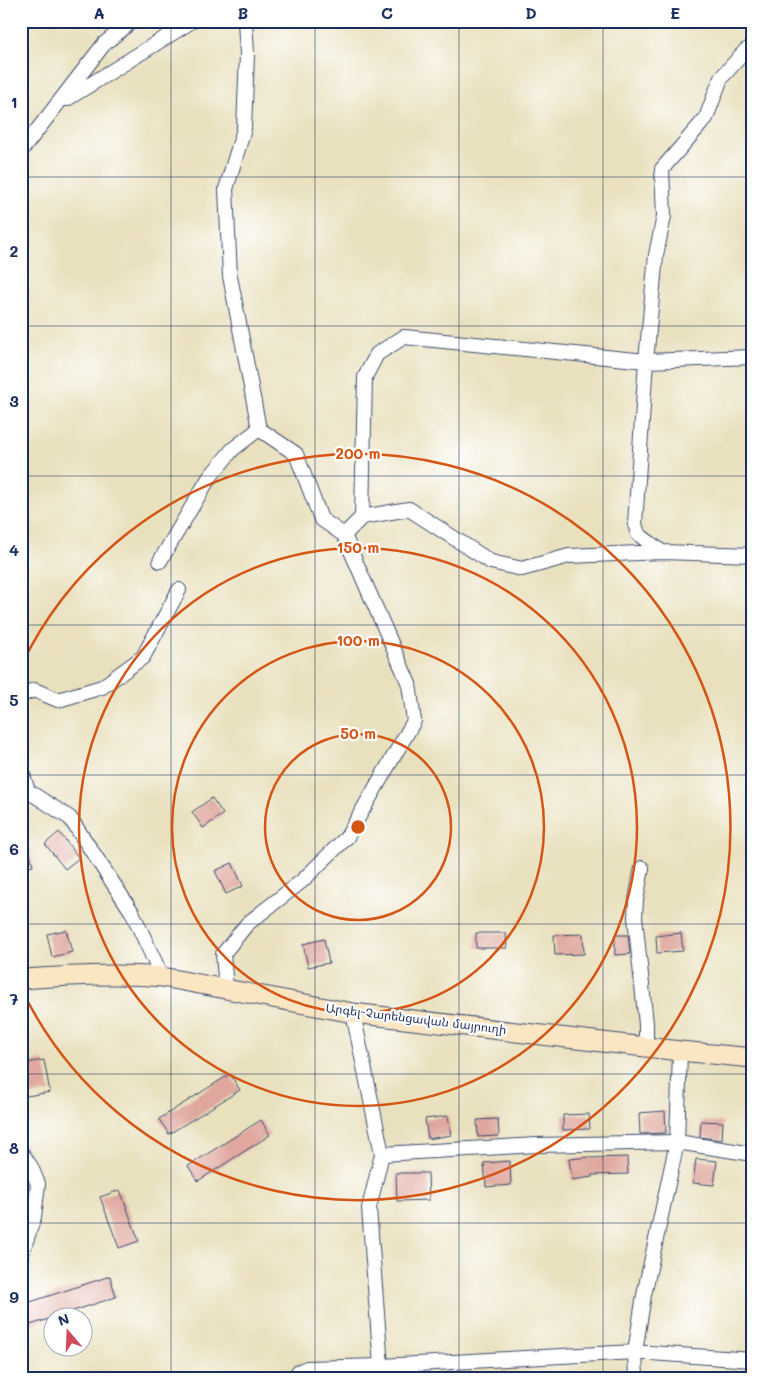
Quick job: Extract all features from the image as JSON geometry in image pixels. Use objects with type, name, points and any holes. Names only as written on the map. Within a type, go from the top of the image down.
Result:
[{"type":"main road","name":"Արգել-Չարենցավան մայրուղի","points":[[21,979],[130,974],[162,977],[354,1013],[753,1058]]},
{"type":"street","points":[[21,151],[104,44],[132,21]]},
{"type":"street","points":[[59,104],[192,21]]},
{"type":"street","points":[[226,988],[224,954],[248,924],[302,881],[348,837],[414,721],[409,684],[344,535],[321,520],[296,454],[260,428],[230,276],[226,189],[244,129],[247,54],[245,21]]},
{"type":"street","points":[[662,552],[638,534],[635,524],[646,361],[656,255],[664,216],[662,169],[706,118],[721,78],[745,51],[753,46]]},
{"type":"street","points":[[362,517],[366,377],[377,354],[404,337],[646,361],[753,357]]},
{"type":"street","points":[[160,561],[209,478],[233,449],[260,428]]},
{"type":"street","points":[[344,535],[362,517],[409,509],[491,562],[522,569],[569,556],[662,552],[753,555]]},
{"type":"street","points":[[21,694],[34,690],[58,700],[102,686],[143,657],[179,590]]},
{"type":"street","points":[[21,769],[28,790],[70,818],[132,912],[162,977]]},
{"type":"street","points":[[642,868],[636,900],[635,918],[646,1024],[646,1047]]},
{"type":"street","points":[[354,1013],[382,1154],[369,1208],[381,1366]]},
{"type":"street","points":[[636,1379],[635,1352],[644,1295],[677,1142],[680,1051]]},
{"type":"street","points":[[382,1154],[537,1145],[677,1142],[753,1154]]},
{"type":"street","points":[[21,1152],[31,1167],[38,1184],[34,1217],[21,1256]]},
{"type":"street","points":[[294,1379],[298,1372],[307,1368],[381,1366],[635,1352],[753,1360]]},
{"type":"building","points":[[212,798],[223,814],[203,828],[192,812]]},
{"type":"building","points":[[25,832],[33,866],[21,869],[21,833]]},
{"type":"building","points":[[59,832],[79,858],[65,869],[45,844]]},
{"type":"building","points":[[232,863],[243,886],[226,894],[215,871]]},
{"type":"building","points":[[66,930],[72,952],[52,957],[47,934]]},
{"type":"building","points":[[476,933],[506,933],[507,948],[476,948]]},
{"type":"building","points":[[681,933],[683,951],[657,953],[656,936]]},
{"type":"building","points":[[583,934],[584,954],[555,955],[554,935]]},
{"type":"building","points":[[615,935],[628,935],[630,954],[615,955]]},
{"type":"building","points":[[324,939],[329,963],[308,967],[303,944]]},
{"type":"building","points":[[44,1060],[50,1092],[21,1097],[21,1064]]},
{"type":"building","points":[[230,1074],[240,1090],[169,1134],[159,1119]]},
{"type":"building","points":[[665,1111],[666,1133],[640,1134],[639,1113]]},
{"type":"building","points":[[589,1114],[590,1129],[563,1130],[563,1115]]},
{"type":"building","points":[[448,1116],[451,1135],[428,1139],[425,1119]]},
{"type":"building","points":[[498,1119],[499,1136],[478,1137],[477,1120]]},
{"type":"building","points":[[261,1120],[270,1135],[198,1181],[188,1166]]},
{"type":"building","points":[[701,1121],[723,1122],[722,1140],[700,1137]]},
{"type":"building","points":[[627,1157],[628,1174],[592,1175],[592,1177],[572,1180],[569,1159]]},
{"type":"building","points":[[696,1159],[717,1161],[714,1185],[693,1183]]},
{"type":"building","points":[[510,1161],[511,1185],[486,1187],[484,1163]]},
{"type":"building","points":[[396,1173],[428,1173],[429,1200],[397,1201]]},
{"type":"building","points":[[120,1190],[139,1241],[119,1248],[100,1197]]},
{"type":"building","points":[[110,1276],[116,1297],[82,1308],[42,1308],[42,1321],[21,1328],[21,1305]]}]
